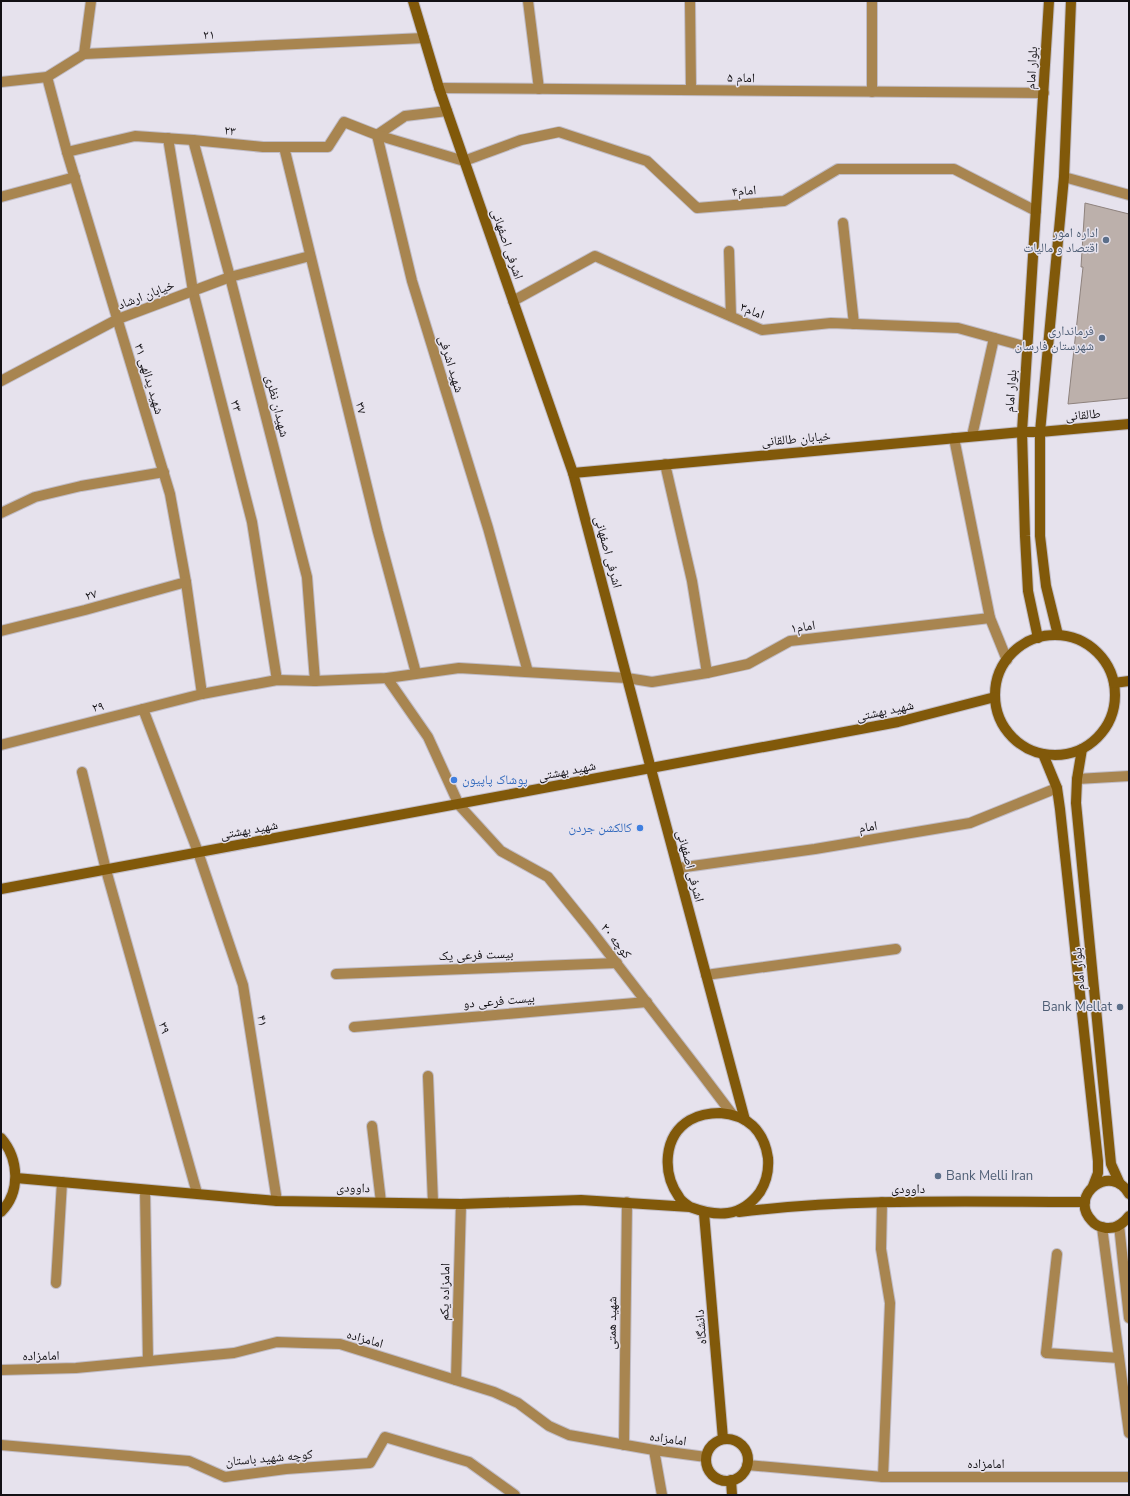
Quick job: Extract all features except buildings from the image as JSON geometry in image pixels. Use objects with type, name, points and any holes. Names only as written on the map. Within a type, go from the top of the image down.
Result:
[{"type":"main road","name":"اشرفی اصفهانی","points":[[413,1],[438,88],[573,472],[745,1120]]},
{"type":"main road","name":"بلوار امام","points":[[1038,638],[1028,591],[1024,536],[1022,432],[1049,1]]},
{"type":"main road","points":[[1058,635],[1046,586],[1040,536],[1040,432],[1064,177],[1071,1]]},
{"type":"main road","name":"طالقانی","points":[[1022,432],[1040,432],[1129,424]]},
{"type":"main road","name":"خیابان طالقانی","points":[[573,472],[1022,432]]},
{"type":"main road","points":[[1058,635],[1077,639],[1094,649],[1107,664],[1114,682],[1115,702],[1110,721],[1098,738],[1082,749],[1063,755],[1043,754],[1024,747],[1009,734],[999,717],[995,697],[998,678],[1007,660],[1020,646],[1038,638],[1058,635]]},
{"type":"main road","points":[[1114,682],[1129,680]]},
{"type":"main road","name":"شهید بهشتی","points":[[1,889],[459,805],[898,722],[995,697]]},
{"type":"main road","name":"بلوار امام","points":[[1082,749],[1077,779],[1076,803],[1109,1153],[1111,1164],[1120,1184],[1129,1194]]},
{"type":"main road","name":"بلوار امام","points":[[1043,754],[1057,788],[1060,809],[1098,1161],[1098,1173],[1093,1186],[1087,1193],[1085,1202]]},
{"type":"main road","points":[[703,1114],[732,1114],[745,1120],[756,1129],[764,1141],[769,1169],[765,1184],[746,1207],[733,1213],[704,1213],[690,1207],[679,1198],[672,1186],[668,1172],[667,1158],[670,1143],[678,1131],[689,1120],[703,1114]]},
{"type":"main road","points":[[1,1138],[8,1145],[14,1161],[16,1178],[13,1194],[6,1208],[1,1212]]},
{"type":"main road","name":"داوودی","points":[[16,1178],[277,1201],[461,1204],[581,1200],[690,1207]]},
{"type":"main road","points":[[1093,1186],[1106,1181],[1120,1184]]},
{"type":"main road","name":"داوودی","points":[[733,1213],[778,1207],[882,1202],[1085,1202]]},
{"type":"main road","points":[[1085,1202],[1085,1210],[1089,1218],[1094,1224],[1102,1227],[1108,1228],[1120,1225],[1129,1216]]},
{"type":"main road","name":"دانشگاه","points":[[704,1213],[723,1439]]},
{"type":"main road","points":[[723,1439],[732,1439],[739,1442],[745,1449],[748,1457],[744,1472],[732,1480],[721,1480],[712,1475],[707,1467],[706,1457],[709,1449],[715,1442],[723,1439]]},
{"type":"main road","points":[[732,1480],[732,1495]]},
{"type":"street","points":[[84,54],[91,1]]},
{"type":"street","points":[[528,1],[539,89]]},
{"type":"street","points":[[690,1],[691,90]]},
{"type":"street","points":[[872,1],[872,92]]},
{"type":"street","name":"۲۱","points":[[1,82],[47,77],[84,54],[424,38]]},
{"type":"street","name":"۳۱ شهید یدالهی","points":[[47,77],[67,152],[170,494],[186,582],[202,694]]},
{"type":"street","name":"امام ۵","points":[[438,88],[1044,93]]},
{"type":"street","points":[[377,135],[405,116],[447,111]]},
{"type":"street","name":"۲۳","points":[[67,152],[135,136],[263,147],[328,147],[344,122],[377,135]]},
{"type":"street","name":"امام۴","points":[[464,161],[521,140],[559,132],[648,161],[697,208],[784,201],[838,169],[954,169],[1036,211]]},
{"type":"street","points":[[377,135],[464,161]]},
{"type":"street","name":"شهید اشرفی","points":[[377,135],[412,281],[488,528],[528,672]]},
{"type":"street","name":"۳۳","points":[[168,138],[193,291],[252,522],[277,680]]},
{"type":"street","name":"شهیدان نظری","points":[[193,140],[230,276],[307,577],[315,681]]},
{"type":"street","name":"۳۷","points":[[284,147],[378,532],[416,673]]},
{"type":"street","points":[[1,197],[75,177]]},
{"type":"street","points":[[1064,177],[1129,195]]},
{"type":"street","points":[[843,223],[854,324]]},
{"type":"street","points":[[729,251],[731,316]]},
{"type":"street","name":"خیابان ارشاد","points":[[1,381],[118,320],[230,276],[310,256]]},
{"type":"street","name":"امام۳","points":[[513,301],[595,256],[677,294],[762,330],[831,323],[958,328],[1027,347]]},
{"type":"street","points":[[972,436],[994,338]]},
{"type":"street","points":[[954,438],[990,618],[1007,660]]},
{"type":"street","points":[[665,464],[692,581],[707,673]]},
{"type":"street","points":[[1,513],[35,497],[81,486],[164,472]]},
{"type":"street","name":"۲۷","points":[[1,631],[85,610],[186,582]]},
{"type":"street","name":"امام۱","points":[[416,673],[459,668],[627,678],[652,682],[707,673],[748,664],[790,641],[990,618]]},
{"type":"street","name":"۲۹","points":[[1,745],[202,694],[277,680],[315,681],[387,678],[416,673]]},
{"type":"street","name":"کوچه ۲۰","points":[[387,678],[428,737],[459,805],[501,851],[548,877],[617,963],[732,1114]]},
{"type":"street","name":"۴۱","points":[[143,709],[198,852],[243,985],[277,1201]]},
{"type":"street","name":"۳۹","points":[[82,772],[106,870],[197,1193]]},
{"type":"street","points":[[1077,779],[1129,776]]},
{"type":"street","name":"امام","points":[[678,868],[816,849],[970,823],[1057,788]]},
{"type":"street","points":[[706,975],[896,949]]},
{"type":"street","name":"بیست فرعی یک","points":[[336,974],[617,963]]},
{"type":"street","name":"بیست فرعی دو","points":[[354,1027],[647,1002]]},
{"type":"street","points":[[428,1076],[433,1203]]},
{"type":"street","points":[[372,1126],[381,1202]]},
{"type":"street","points":[[56,1284],[62,1182]]},
{"type":"street","points":[[145,1190],[148,1361]]},
{"type":"street","name":"شهید همتی","points":[[624,1445],[627,1202]]},
{"type":"street","points":[[882,1202],[881,1249],[890,1303],[883,1477]]},
{"type":"street","name":"امامزاده یکم","points":[[456,1380],[461,1204]]},
{"type":"street","points":[[1120,1225],[1129,1318]]},
{"type":"street","points":[[1102,1227],[1129,1433]]},
{"type":"street","points":[[1057,1254],[1046,1353],[1119,1358]]},
{"type":"street","name":"امامزاده","points":[[1,1370],[76,1368],[234,1353],[277,1342],[340,1344],[494,1392],[518,1403],[549,1426],[570,1435],[654,1450],[706,1457]]},
{"type":"street","name":"کوچه شهید باستان","points":[[1,1445],[190,1461],[224,1477],[286,1469],[370,1463],[385,1437],[469,1462],[515,1495]]},
{"type":"street","points":[[654,1450],[662,1495]]},
{"type":"street","name":"امامزاده","points":[[747,1465],[883,1477],[1129,1477]]},
{"type":"place","name":"اداره امور اقتصاد و مالیات","points":[[1106,240]]},
{"type":"place","name":"فرمانداری شهرستان فارسان","points":[[1102,338]]},
{"type":"place","name":"پوشاک پاپیون","points":[[454,780]]},
{"type":"place","name":"کالکشن جردن","points":[[640,828]]},
{"type":"place","name":"Bank Mellat","points":[[1120,1007]]},
{"type":"place","name":"Bank Melli Iran","points":[[938,1176]]}]
